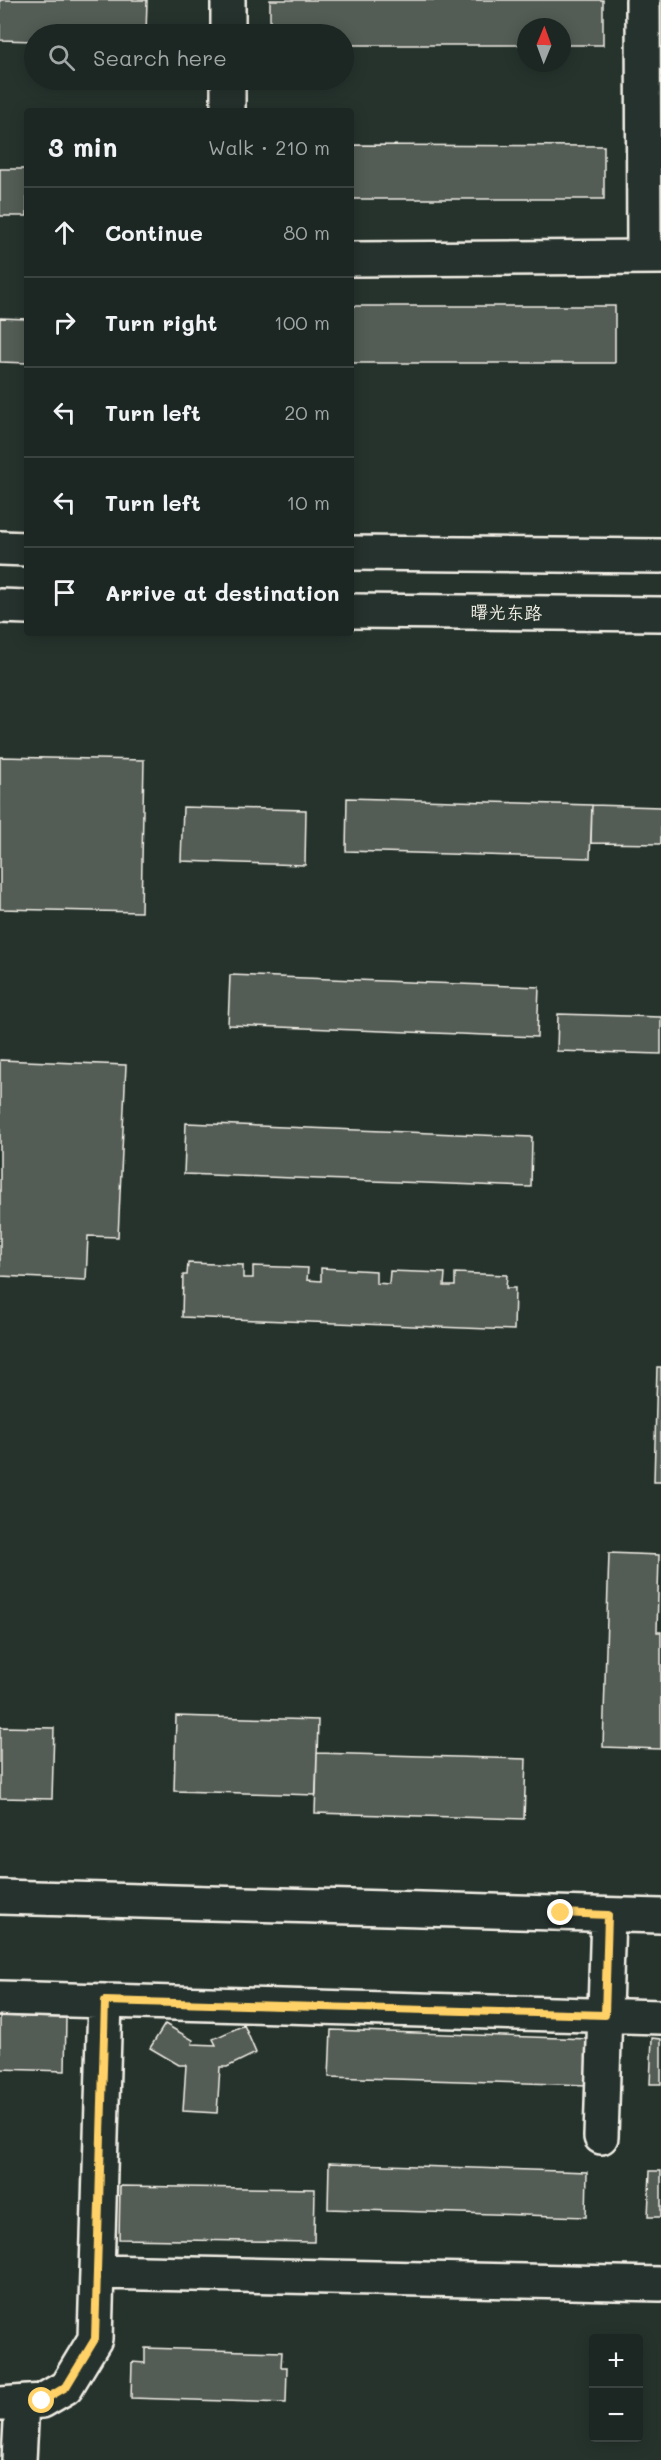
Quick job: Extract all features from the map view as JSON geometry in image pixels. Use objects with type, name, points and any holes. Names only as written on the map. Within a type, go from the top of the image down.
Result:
[{"type":"main road","points":[[228,0],[228,24]]},
{"type":"main road","points":[[354,259],[652,257],[643,0]]},
{"type":"main road","points":[[228,90],[228,108]]},
{"type":"main road","points":[[0,548],[24,549]]},
{"type":"main road","points":[[354,553],[661,556]]},
{"type":"main road","points":[[0,606],[24,607]]},
{"type":"main road","name":"曙光东路","points":[[354,611],[661,614]]},
{"type":"main road","points":[[0,1897],[661,1916]]},
{"type":"main road","points":[[601,2137],[608,1915]]},
{"type":"main road","points":[[0,1998],[661,2017]]},
{"type":"main road","points":[[19,2460],[11,2404],[42,2401],[66,2387],[95,2339],[105,2001]]},
{"type":"main road","points":[[97,2272],[661,2284]]},
{"type":"building","points":[[0,0],[147,0],[146,24],[24,24],[24,41],[0,40]]},
{"type":"building","points":[[270,0],[603,0],[603,45],[571,45],[571,18],[517,18],[517,45],[354,45],[354,24],[270,24]]},
{"type":"building","points":[[354,145],[604,146],[604,199],[354,199]]},
{"type":"building","points":[[0,169],[24,169],[24,216],[0,216]]},
{"type":"building","points":[[354,306],[615,306],[615,363],[354,363]]},
{"type":"building","points":[[0,318],[24,319],[24,363],[0,362]]},
{"type":"building","points":[[0,757],[144,760],[141,912],[0,909]]},
{"type":"building","points":[[347,798],[592,805],[590,858],[346,851]]},
{"type":"building","points":[[592,805],[661,807],[661,844],[591,843]]},
{"type":"building","points":[[183,807],[306,810],[305,865],[181,861]]},
{"type":"building","points":[[230,975],[539,987],[537,1037],[228,1025]]},
{"type":"building","points":[[558,1014],[661,1017],[661,1054],[557,1051]]},
{"type":"building","points":[[0,1060],[126,1065],[118,1237],[88,1236],[86,1280],[0,1276]]},
{"type":"building","points":[[186,1123],[532,1137],[531,1187],[184,1174]]},
{"type":"building","points":[[188,1263],[243,1265],[243,1278],[253,1278],[253,1266],[308,1268],[307,1280],[321,1281],[321,1268],[376,1271],[376,1283],[389,1284],[390,1271],[445,1273],[444,1286],[455,1286],[455,1273],[507,1275],[506,1288],[515,1288],[514,1330],[182,1317],[183,1275],[187,1275]]},
{"type":"building","points":[[657,1367],[661,1367],[661,1482],[654,1482]]},
{"type":"building","points":[[609,1553],[659,1555],[657,1632],[661,1632],[661,1749],[603,1747]]},
{"type":"building","points":[[176,1716],[318,1720],[316,1795],[174,1791]]},
{"type":"building","points":[[0,1727],[54,1728],[52,1799],[0,1798]]},
{"type":"building","points":[[317,1753],[526,1759],[524,1819],[315,1813]]},
{"type":"building","points":[[0,2016],[66,2018],[65,2071],[0,2069]]},
{"type":"building","points":[[165,2024],[193,2040],[192,2044],[216,2045],[213,2039],[244,2025],[256,2053],[227,2067],[220,2067],[217,2113],[183,2111],[186,2065],[179,2065],[150,2048]]},
{"type":"building","points":[[331,2030],[589,2039],[588,2085],[329,2077]]},
{"type":"building","points":[[652,2038],[661,2039],[661,2084],[650,2084]]},
{"type":"building","points":[[329,2163],[587,2172],[586,2217],[328,2209]]},
{"type":"building","points":[[650,2171],[661,2171],[661,2217],[648,2217]]},
{"type":"building","points":[[120,2186],[315,2189],[314,2242],[119,2239]]},
{"type":"building","points":[[145,2348],[282,2352],[281,2367],[287,2367],[286,2403],[131,2398],[132,2362],[145,2363]]},
{"type":"route","points":[[42,2401],[66,2387],[95,2339],[105,2001],[605,2015],[608,1915],[561,1913]]}]
